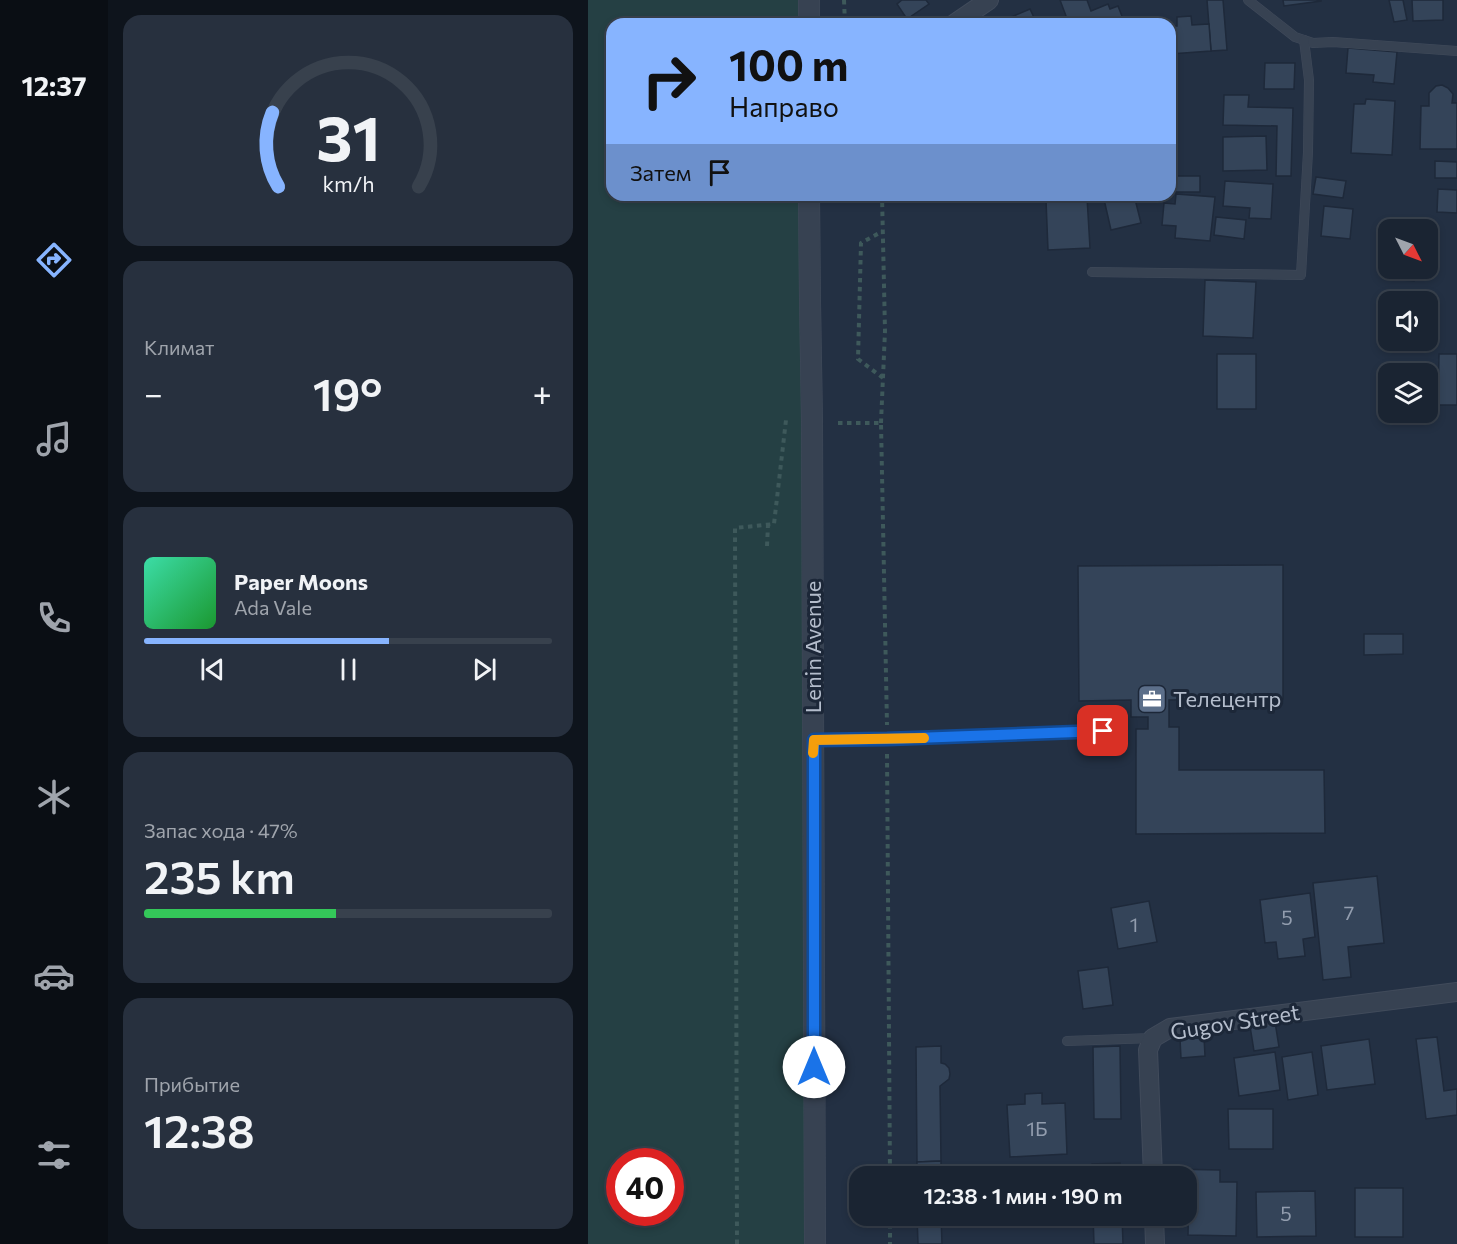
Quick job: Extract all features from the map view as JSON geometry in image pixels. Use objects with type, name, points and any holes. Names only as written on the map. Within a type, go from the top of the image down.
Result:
[{"type":"street","points":[[809,0],[809,18]]},
{"type":"street","points":[[963,18],[989,0]]},
{"type":"street","name":"Lenin Avenue","points":[[809,201],[813,432],[815,1244]]},
{"type":"street","name":"Gugov Street","points":[[1153,1166],[1148,1050],[1153,1038],[1170,1028],[1457,992]]},
{"type":"street","points":[[1154,1226],[1155,1244]]},
{"type":"lane","points":[[1248,0],[1294,37],[1312,43],[1333,42],[1457,51]]},
{"type":"lane","points":[[1092,272],[1301,275],[1308,152],[1309,80],[1304,40]]},
{"type":"lane","points":[[814,740],[1103,731]]},
{"type":"lane","points":[[1067,1041],[1153,1038]]},
{"type":"path","points":[[844,0],[844,18]]},
{"type":"path","points":[[882,201],[885,331],[881,423],[887,739],[890,1166]]},
{"type":"path","points":[[883,231],[861,243],[858,347],[858,359],[883,378]]},
{"type":"path","points":[[737,1244],[735,528],[774,524],[786,420]]},
{"type":"path","points":[[838,423],[881,423]]},
{"type":"path","points":[[767,546],[768,525]]},
{"type":"path","points":[[890,1226],[890,1244]]},
{"type":"green space","points":[[588,0],[809,0],[809,18],[606,18],[606,201],[809,201],[815,1244],[588,1244]]},
{"type":"building","points":[[902,0],[926,0],[929,4],[906,18],[897,4]]},
{"type":"building","points":[[1060,0],[1087,0],[1091,11],[1108,4],[1110,9],[1118,6],[1123,18],[1067,18]]},
{"type":"building","points":[[1207,0],[1223,0],[1227,50],[1211,51]]},
{"type":"building","points":[[1283,0],[1321,0],[1321,1],[1284,6]]},
{"type":"building","points":[[1389,0],[1403,0],[1407,20],[1394,22]]},
{"type":"building","points":[[1412,0],[1443,0],[1443,20],[1413,21]]},
{"type":"building","points":[[1030,9],[1034,18],[1009,18]]},
{"type":"building","points":[[1191,16],[1192,25],[1209,24],[1211,51],[1176,54],[1177,17]]},
{"type":"building","points":[[1348,48],[1397,52],[1394,84],[1373,82],[1374,75],[1346,73]]},
{"type":"building","points":[[1265,63],[1295,63],[1294,89],[1264,89]]},
{"type":"building","points":[[1442,85],[1453,94],[1452,103],[1457,103],[1457,149],[1420,149],[1421,106],[1429,106],[1429,93],[1436,86]]},
{"type":"building","points":[[1224,95],[1249,95],[1248,107],[1293,108],[1291,176],[1276,176],[1277,126],[1223,125]]},
{"type":"building","points":[[1366,99],[1395,101],[1392,155],[1351,153],[1354,104],[1365,104]]},
{"type":"building","points":[[1266,136],[1267,170],[1223,171],[1223,137]]},
{"type":"building","points":[[1435,161],[1457,162],[1457,178],[1435,178]]},
{"type":"building","points":[[1176,176],[1200,176],[1200,192],[1176,192]]},
{"type":"building","points":[[1316,177],[1346,181],[1343,198],[1313,194]]},
{"type":"building","points":[[1225,181],[1273,184],[1271,219],[1249,218],[1250,208],[1223,206]]},
{"type":"building","points":[[1438,189],[1457,190],[1457,213],[1437,212]]},
{"type":"building","points":[[1176,194],[1215,197],[1210,241],[1175,238],[1176,226],[1162,225],[1164,203],[1175,204]]},
{"type":"building","points":[[1046,201],[1087,201],[1090,248],[1048,250]]},
{"type":"building","points":[[1104,201],[1136,201],[1141,223],[1111,230]]},
{"type":"building","points":[[1324,206],[1353,209],[1350,239],[1321,236]]},
{"type":"building","points":[[1216,217],[1246,220],[1244,239],[1214,235]]},
{"type":"building","points":[[1388,279],[1414,279],[1414,281]]},
{"type":"building","points":[[1205,280],[1256,282],[1253,338],[1203,336]]},
{"type":"building","points":[[1217,354],[1256,354],[1256,409],[1217,409]]},
{"type":"building","points":[[1439,354],[1457,354],[1457,405],[1438,405]]},
{"type":"building","name":"Телецентр","points":[[1283,565],[1283,699],[1169,700],[1169,727],[1179,727],[1179,770],[1324,770],[1325,833],[1136,834],[1136,729],[1148,729],[1148,717],[1131,717],[1131,700],[1079,701],[1078,566]]},
{"type":"building","points":[[1364,634],[1403,634],[1403,654],[1364,655]]},
{"type":"building","points":[[1377,876],[1384,943],[1348,947],[1351,977],[1323,980],[1313,883]]},
{"type":"building","points":[[1310,893],[1315,937],[1303,939],[1305,956],[1278,959],[1276,942],[1265,943],[1260,900]]},
{"type":"building","points":[[1149,901],[1157,942],[1118,949],[1111,908]]},
{"type":"building","points":[[1108,967],[1113,1005],[1083,1009],[1078,971]]},
{"type":"building","points":[[1275,1022],[1279,1047],[1254,1051],[1250,1026]]},
{"type":"building","points":[[1204,1037],[1205,1056],[1181,1058],[1180,1039]]},
{"type":"building","points":[[1437,1037],[1444,1091],[1457,1089],[1457,1115],[1426,1119],[1416,1039]]},
{"type":"building","points":[[1369,1039],[1375,1084],[1327,1090],[1321,1046]]},
{"type":"building","points":[[941,1046],[941,1063],[949,1068],[950,1074],[949,1079],[940,1086],[941,1161],[917,1162],[916,1047]]},
{"type":"building","points":[[1120,1046],[1121,1119],[1094,1119],[1093,1047]]},
{"type":"building","points":[[1275,1052],[1280,1090],[1239,1096],[1234,1058]]},
{"type":"building","points":[[1312,1052],[1318,1095],[1288,1100],[1282,1057]]},
{"type":"building","points":[[1042,1093],[1042,1104],[1065,1103],[1067,1154],[1010,1157],[1007,1105],[1025,1104],[1025,1094]]},
{"type":"building","points":[[1228,1109],[1273,1109],[1273,1149],[1229,1149]]},
{"type":"building","points":[[941,1161],[941,1166],[917,1166],[917,1162]]},
{"type":"building","points":[[1120,1163],[1120,1166],[1092,1166],[1092,1164]]},
{"type":"building","points":[[1197,1170],[1220,1170],[1220,1182],[1237,1182],[1236,1236],[1188,1235],[1188,1226],[1197,1226]]},
{"type":"building","points":[[1355,1188],[1403,1188],[1403,1237],[1355,1237]]},
{"type":"building","points":[[1315,1191],[1316,1236],[1257,1237],[1256,1192]]},
{"type":"building","points":[[917,1226],[941,1226],[942,1244],[918,1244]]},
{"type":"building","points":[[1093,1226],[1122,1226],[1123,1244],[1094,1244]]},
{"type":"slow traffic","points":[[813,753],[814,740],[924,738]]},
{"type":"place","name":"Телецентр","points":[[1152,699]]},
{"type":"route","points":[[814,1067],[814,740],[1103,731]]}]
